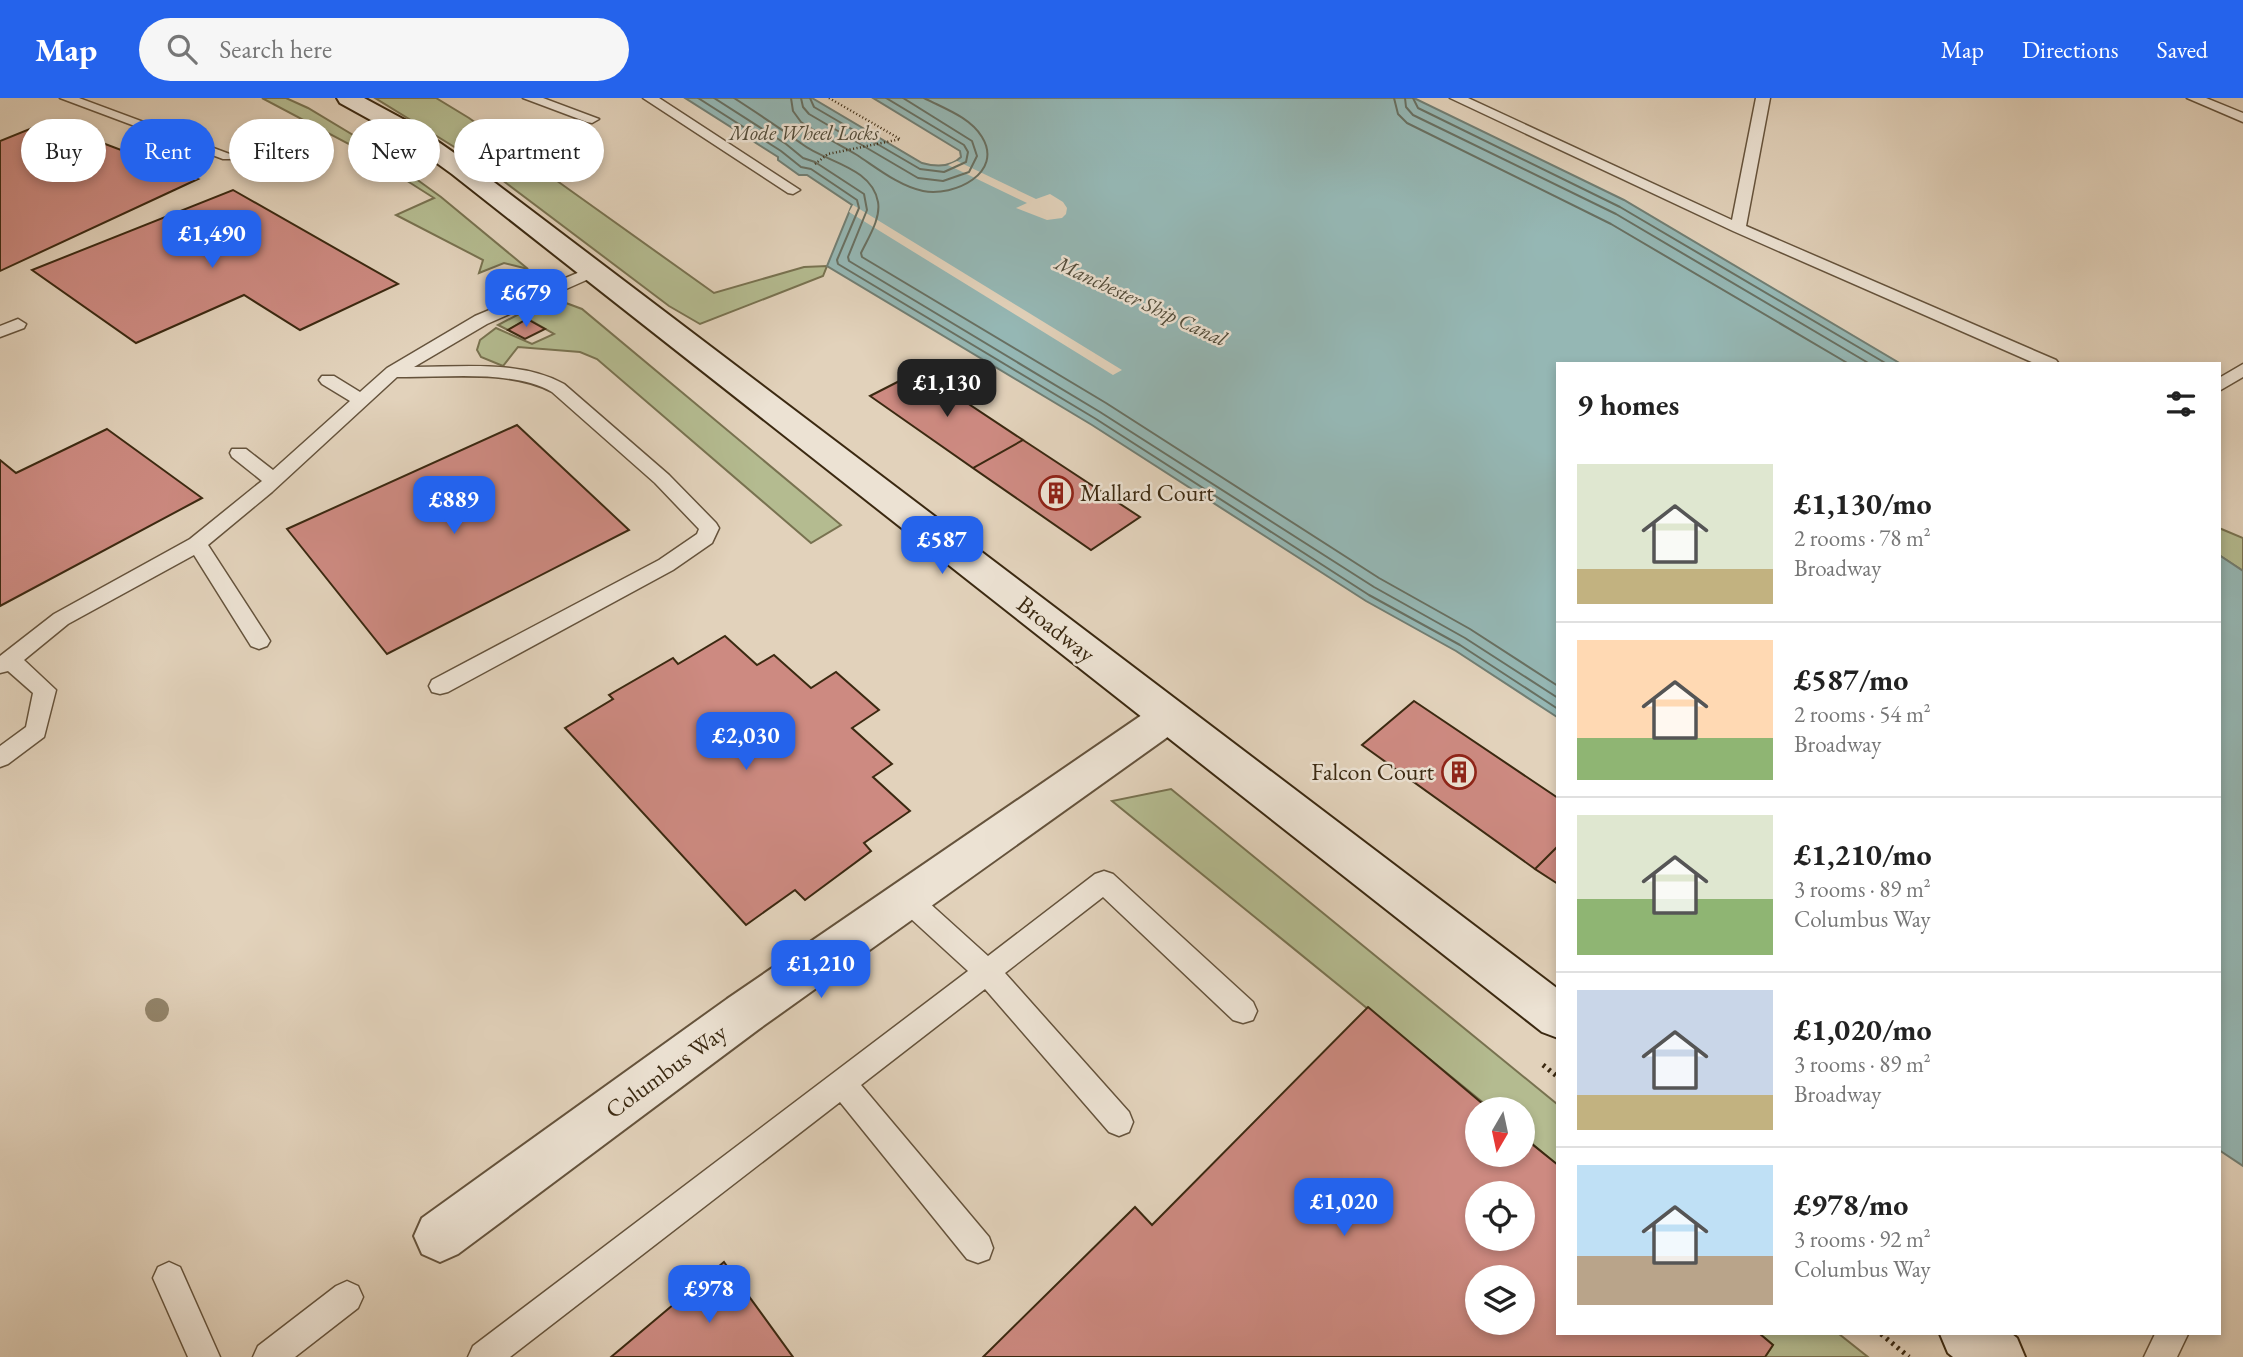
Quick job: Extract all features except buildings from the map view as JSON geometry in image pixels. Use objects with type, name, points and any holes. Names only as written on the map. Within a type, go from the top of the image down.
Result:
[{"type":"street","name":"Broadway","points":[[348,98],[417,138],[594,271],[1556,1015]]},
{"type":"street","name":"Columbus Way","points":[[440,1236],[743,1014],[1169,716]]},
{"type":"street","points":[[1969,1335],[1998,1357]]},
{"type":"lane","points":[[67,98],[228,156]]},
{"type":"lane","points":[[530,98],[592,119]]},
{"type":"lane","points":[[650,98],[790,188]]},
{"type":"lane","points":[[1457,98],[1738,228],[2045,362]]},
{"type":"lane","points":[[1738,228],[1763,98]]},
{"type":"lane","points":[[2194,98],[2243,118]]},
{"type":"lane","points":[[0,758],[37,731],[44,690],[5,663],[61,619],[197,544],[274,480],[393,373],[481,320],[594,271]]},
{"type":"lane","points":[[0,332],[19,324]]},
{"type":"lane","points":[[2221,385],[2243,369]]},
{"type":"lane","points":[[393,373],[507,373],[540,378],[558,388],[662,479],[709,528],[705,538],[666,565],[440,687]]},
{"type":"lane","points":[[328,380],[362,400]]},
{"type":"lane","points":[[239,453],[274,480]]},
{"type":"lane","points":[[197,544],[259,641]]},
{"type":"lane","points":[[484,1357],[1104,882],[1243,1011]]},
{"type":"lane","points":[[907,899],[987,972],[1119,1122]]},
{"type":"lane","points":[[843,1084],[978,1248]]},
{"type":"lane","points":[[169,1278],[204,1357]]},
{"type":"lane","points":[[269,1357],[347,1297]]},
{"type":"lane","points":[[2160,1357],[2171,1335]]},
{"type":"path","points":[[790,188],[828,154],[901,139],[830,98]]},
{"type":"path","points":[[1882,1335],[1909,1357]]},
{"type":"green space","points":[[262,98],[286,98],[326,119],[302,119]]},
{"type":"green space","points":[[375,98],[436,98],[470,119],[454,119],[454,147],[440,138],[440,119],[409,119]]},
{"type":"green space","points":[[334,124],[348,132],[348,143],[334,136]]},
{"type":"green space","points":[[409,182],[420,182],[441,197],[528,269],[504,263],[479,273],[483,260],[396,215],[434,198]]},
{"type":"green space","points":[[505,182],[559,182],[714,293],[804,267],[827,266],[823,276],[700,324],[669,306]]},
{"type":"green space","points":[[566,303],[582,309],[841,525],[811,543],[597,359],[580,352],[518,347],[503,366],[481,357],[477,350],[480,340],[496,328],[532,344],[554,334],[528,319],[508,330],[498,325],[519,314]]},
{"type":"green space","points":[[2221,529],[2243,538],[2243,571],[2221,556]]},
{"type":"green space","points":[[1171,789],[1556,1103],[1556,1164],[1535,1146],[1535,1097],[1476,1097],[1112,801]]},
{"type":"green space","points":[[1761,1335],[1840,1335],[1868,1357],[1765,1357],[1773,1345]]},
{"type":"water","points":[[685,98],[812,98],[922,163],[938,165],[957,160],[961,157],[960,151],[873,98],[1414,98],[1624,200],[1898,362],[1556,362],[1556,716],[1456,651],[1366,601],[1092,425],[827,266],[852,205],[807,175],[799,175],[778,160],[778,157]]},
{"type":"water","points":[[2221,556],[2243,571],[2243,1166],[2221,1151]]},
{"type":"pier","points":[[957,161],[1036,199],[1050,194],[1063,202],[1067,208],[1066,214],[1062,218],[1047,220],[1016,208],[1027,203],[948,165]]},
{"type":"pier","points":[[853,205],[1122,370],[1113,375],[849,212]]},
{"type":"place","name":"Mallard Court","points":[[1056,493]]},
{"type":"place","name":"Falcon Court","points":[[1459,772]]},
{"type":"water label","name":"Mode Wheel Locks","points":[[804,133]]},
{"type":"water label","name":"Manchester Ship Canal","points":[[1141,301]]}]
